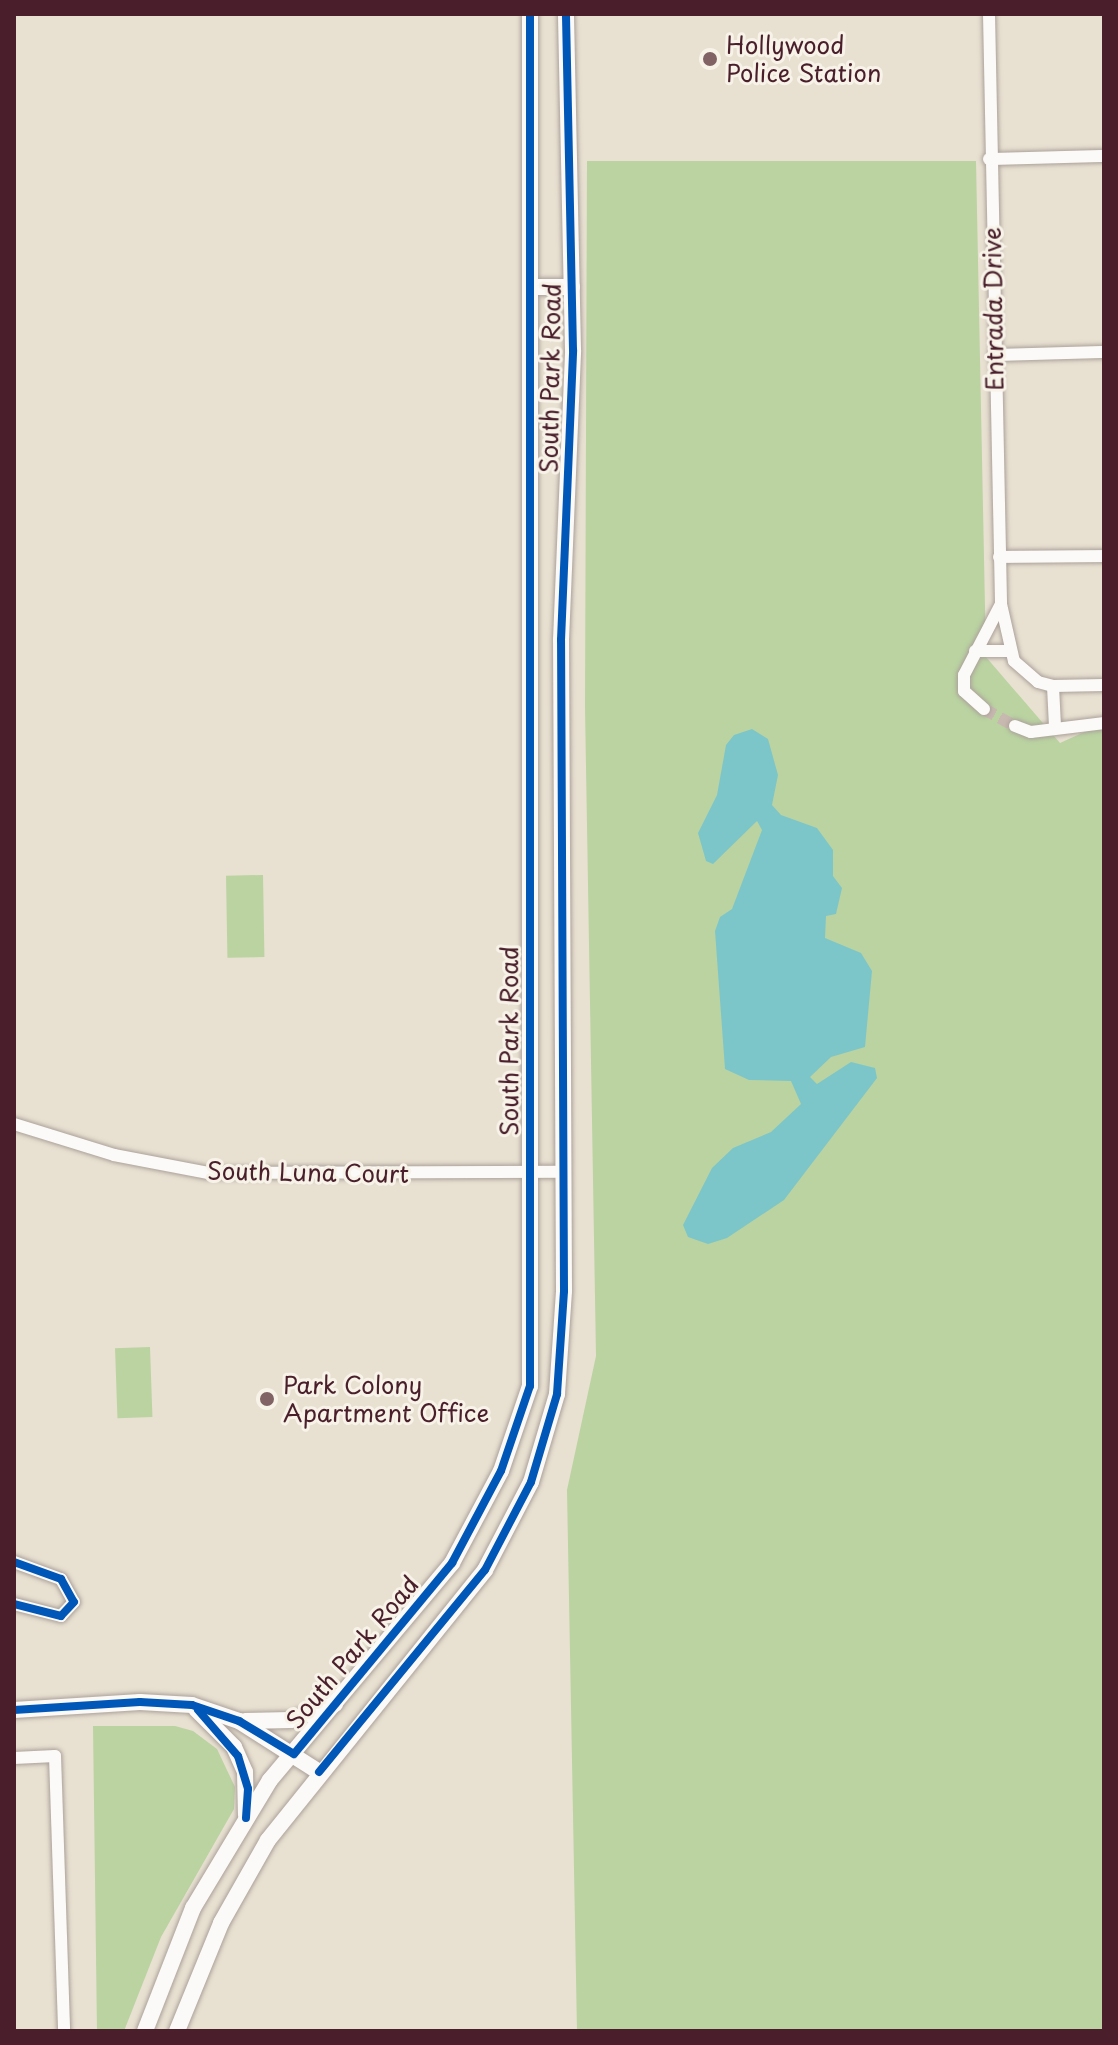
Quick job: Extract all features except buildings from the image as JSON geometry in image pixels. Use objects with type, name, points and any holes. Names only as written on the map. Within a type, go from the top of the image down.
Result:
[{"type":"street","name":"South Park Road","points":[[145,2031],[193,1908],[246,1818],[294,1754],[452,1563],[485,1505],[518,1425],[530,1386],[533,287],[530,14]]},
{"type":"street","name":"South Park Road","points":[[177,2031],[221,1923],[268,1840],[319,1772],[485,1570],[531,1482],[557,1394],[562,1354],[561,655],[572,287],[566,14]]},
{"type":"street","name":"Entrada Drive","points":[[989,14],[989,159],[999,557],[1001,604],[1008,651]]},
{"type":"street","points":[[989,159],[1104,156]]},
{"type":"street","points":[[533,287],[572,287]]},
{"type":"street","points":[[994,355],[1104,352]]},
{"type":"street","points":[[999,557],[1104,556]]},
{"type":"street","points":[[984,709],[964,691],[964,675],[1001,604]]},
{"type":"street","points":[[975,651],[1008,651],[1031,677],[1053,686],[1104,685]]},
{"type":"street","points":[[1053,686],[1055,726]]},
{"type":"street","points":[[1015,726],[1031,732],[1055,726],[1104,723]]},
{"type":"street","name":"South Luna Court","points":[[14,1124],[114,1155],[208,1173],[561,1172]]},
{"type":"street","points":[[14,1562],[61,1579],[74,1602],[61,1616],[14,1604]]},
{"type":"street","points":[[14,1710],[140,1702],[192,1705],[239,1721],[319,1772]]},
{"type":"street","points":[[239,1721],[291,1720],[336,1703]]},
{"type":"street","points":[[192,1705],[234,1747],[245,1772],[246,1818]]},
{"type":"street","points":[[14,1758],[55,1756],[64,2031]]},
{"type":"green space","points":[[587,161],[976,161],[986,657],[1060,743],[1104,723],[1104,2031],[577,2031],[567,1490],[596,1356],[585,707]]},
{"type":"green space","points":[[263,875],[264,957],[227,958],[226,876]]},
{"type":"green space","points":[[150,1347],[152,1417],[117,1418],[115,1348]]},
{"type":"green space","points":[[93,1726],[175,1726],[193,1731],[217,1749],[235,1787],[234,1809],[161,1937],[124,2031],[97,2031]]},
{"type":"water","points":[[752,729],[768,739],[778,775],[772,805],[781,815],[817,828],[833,850],[833,876],[842,888],[836,914],[826,916],[825,938],[861,953],[872,971],[865,1047],[831,1057],[810,1077],[817,1084],[851,1062],[875,1068],[877,1078],[784,1200],[727,1238],[708,1244],[688,1237],[683,1225],[712,1168],[733,1148],[771,1132],[801,1104],[791,1081],[749,1080],[725,1069],[715,931],[720,917],[732,909],[762,830],[757,821],[713,864],[706,861],[698,833],[717,795],[726,745],[734,735]]},
{"type":"tunnel","points":[[984,709],[1015,726]]},
{"type":"cycle path","points":[[14,1710],[140,1702],[192,1705],[239,1721],[294,1754],[452,1563],[501,1471],[530,1386],[530,14]]},
{"type":"cycle path","points":[[319,1772],[485,1570],[531,1482],[557,1394],[564,1291],[561,640],[573,350],[566,14]]},
{"type":"cycle path","points":[[14,1562],[61,1579],[74,1602],[61,1616],[14,1604]]},
{"type":"cycle path","points":[[198,1710],[238,1756],[248,1789],[246,1818]]},
{"type":"place","name":"Hollywood Police Station","points":[[710,59]]},
{"type":"place","name":"Park Colony Apartment Office","points":[[267,1399]]}]
